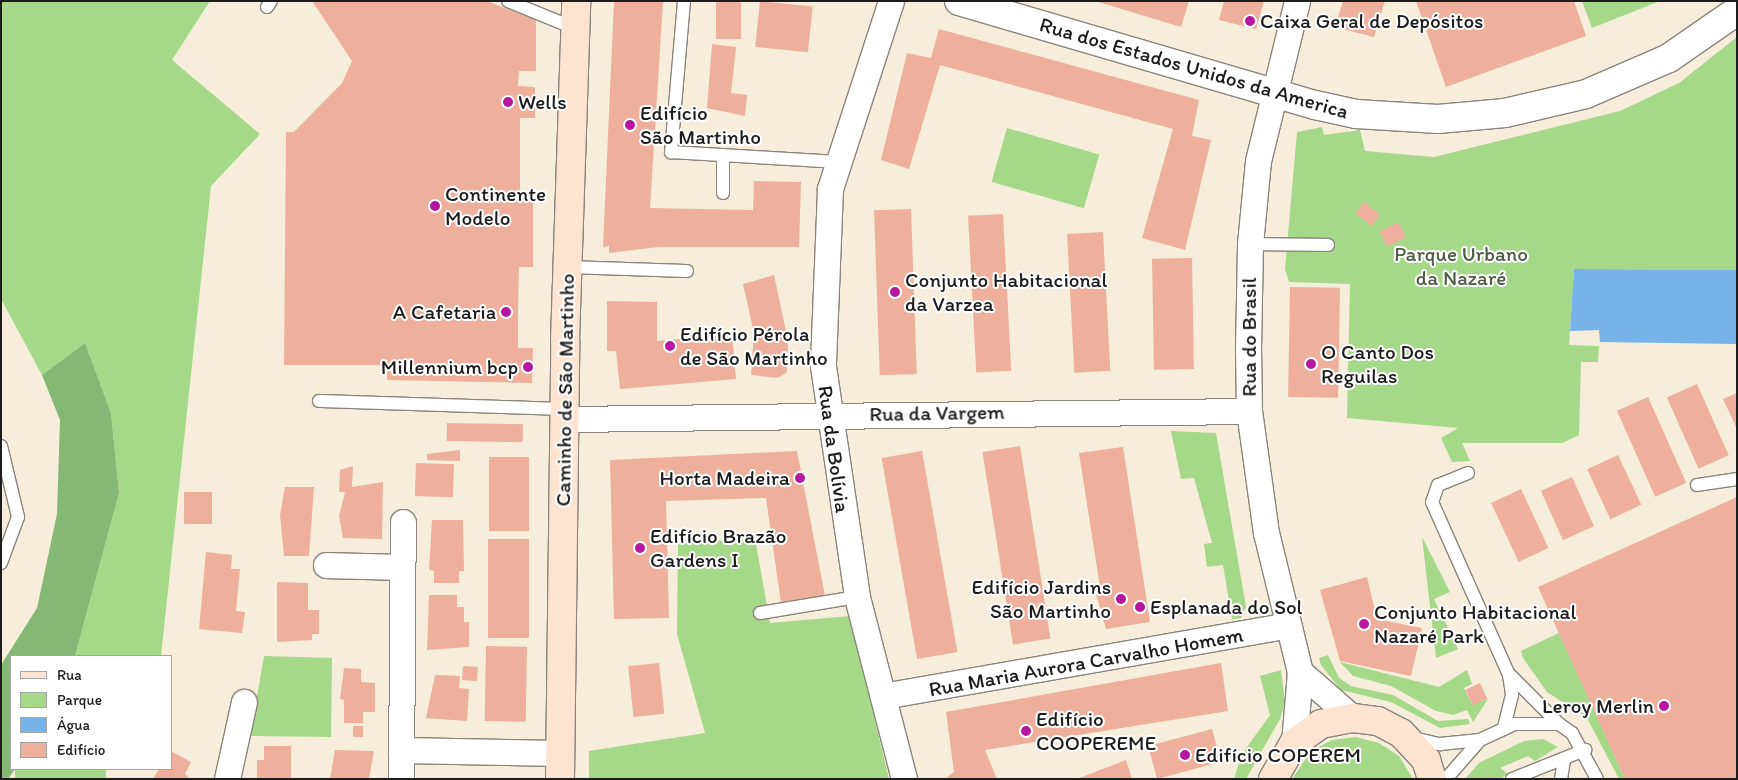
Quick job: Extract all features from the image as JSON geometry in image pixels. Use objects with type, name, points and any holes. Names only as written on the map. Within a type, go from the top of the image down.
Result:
[{"type":"main road","name":"Caminho de São Martinho","points":[[560,766],[567,267],[575,14]]},
{"type":"main road","points":[[1273,779],[1294,743],[1321,724],[1353,718],[1378,722],[1401,733],[1426,760],[1432,779]]},
{"type":"street","name":"Rua da Bolívia","points":[[891,1],[830,189],[826,240],[823,366],[827,414],[856,597],[904,779]]},
{"type":"street","name":"Rua dos Estados Unidos da America","points":[[958,1],[1012,8],[1272,93],[1356,114],[1438,120],[1505,113],[1586,94],[1630,78],[1669,58],[1737,10]]},
{"type":"street","name":"Rua do Brasil","points":[[1294,743],[1300,672],[1266,533],[1248,411],[1250,244],[1258,160],[1272,93],[1297,1]]},
{"type":"street","name":"Rua da Vargem","points":[[565,414],[1248,411]]},
{"type":"street","points":[[401,779],[403,522]]},
{"type":"street","points":[[326,565],[402,567]]},
{"type":"street","name":"Rua Maria Aurora Carvalho Homem","points":[[883,696],[1288,625]]},
{"type":"street","points":[[1300,672],[1353,718]]},
{"type":"street","points":[[227,779],[244,702]]},
{"type":"street","points":[[401,750],[560,766]]},
{"type":"lane","points":[[508,1],[575,14]]},
{"type":"lane","points":[[684,1],[671,152],[839,162]]},
{"type":"lane","points":[[723,155],[723,192]]},
{"type":"lane","points":[[1250,244],[1328,245]]},
{"type":"lane","points":[[567,267],[687,271]]},
{"type":"lane","points":[[319,401],[565,414]]},
{"type":"lane","points":[[1,446],[18,517],[1,563]]},
{"type":"lane","points":[[1468,473],[1438,485],[1432,502],[1509,675],[1511,702],[1504,728]]},
{"type":"lane","points":[[1697,484],[1737,479]]},
{"type":"lane","points":[[760,613],[856,597]]},
{"type":"lane","points":[[1509,675],[1584,750],[1597,779]]},
{"type":"lane","points":[[1401,733],[1440,744],[1480,740],[1504,728],[1559,724]]},
{"type":"lane","points":[[1446,779],[1480,740]]},
{"type":"lane","points":[[1512,779],[1584,750]]},
{"type":"lane","points":[[1561,779],[1564,759]]},
{"type":"green space","points":[[1,1],[210,1],[172,60],[260,134],[211,186],[161,655],[75,655],[119,493],[111,413],[85,343],[42,375],[1,299]]},
{"type":"green space","points":[[1582,1],[1660,1],[1592,28]]},
{"type":"green space","name":"Parque Urbano da Nazaré","points":[[1737,37],[1737,270],[1574,269],[1569,345],[1599,346],[1598,362],[1581,362],[1579,435],[1562,443],[1462,443],[1470,461],[1452,462],[1441,438],[1458,428],[1347,418],[1350,284],[1289,282],[1285,269],[1297,132],[1322,127],[1324,135],[1360,130],[1365,151],[1434,157],[1620,111],[1679,83]]},
{"type":"green space","points":[[1007,128],[1099,154],[1084,208],[992,182]]},
{"type":"green space","points":[[85,343],[111,413],[119,493],[75,655],[10,655],[10,770],[14,770],[8,779],[1,779],[1,665],[37,608],[57,514],[60,420],[42,375]]},
{"type":"green space","points":[[1171,431],[1216,433],[1246,607],[1241,618],[1232,619],[1223,565],[1207,567],[1204,544],[1212,543],[1194,478],[1181,479]]},
{"type":"green space","points":[[1422,537],[1450,592],[1434,599],[1458,649],[1436,658]]},
{"type":"green space","points":[[755,538],[770,623],[850,616],[889,779],[589,779],[589,751],[705,733],[677,634],[678,544]]},
{"type":"green space","points":[[1559,633],[1625,779],[1619,779],[1587,718],[1547,692],[1523,658],[1521,651]]},
{"type":"green space","points":[[1328,655],[1339,678],[1351,686],[1393,695],[1438,721],[1468,719],[1470,724],[1440,728],[1391,702],[1341,690],[1321,665],[1319,658]]},
{"type":"green space","points":[[264,656],[332,658],[331,737],[250,736]]},
{"type":"green space","points":[[1340,662],[1439,687],[1467,670],[1472,684],[1464,688],[1472,704],[1488,699],[1473,722],[1467,710],[1453,715],[1436,711],[1391,686],[1353,676]]},
{"type":"green space","points":[[1281,670],[1285,703],[1280,719],[1246,779],[1234,779],[1242,754],[1270,715],[1260,676]]},
{"type":"green space","points":[[1356,737],[1379,743],[1399,756],[1413,779],[1292,779],[1311,751],[1332,740]]},
{"type":"green space","points":[[1543,739],[1558,747],[1535,761],[1528,756],[1500,768],[1508,774],[1500,779],[1465,779],[1479,763],[1524,741]]},
{"type":"green space","points":[[15,770],[106,770],[106,779],[15,779]]},
{"type":"water","points":[[1574,269],[1737,270],[1737,344],[1600,342],[1599,330],[1570,331]]},
{"type":"building","points":[[312,1],[487,1],[536,20],[536,71],[519,71],[518,86],[535,87],[535,118],[520,118],[520,200],[533,200],[533,267],[519,267],[518,310],[518,348],[533,348],[532,383],[387,380],[387,365],[284,365],[286,132],[294,132],[342,83],[352,61]]},
{"type":"building","name":"Edifício São Martinho","points":[[614,1],[663,1],[650,208],[753,210],[754,181],[801,182],[799,247],[658,247],[609,253],[609,246],[603,247]]},
{"type":"building","points":[[716,1],[741,1],[741,39],[716,39]]},
{"type":"building","points":[[760,1],[813,7],[808,52],[755,47]]},
{"type":"building","points":[[1095,1],[1189,1],[1181,27]]},
{"type":"building","points":[[1224,1],[1264,1],[1256,29],[1219,20]]},
{"type":"building","points":[[1343,1],[1385,1],[1374,37],[1335,27]]},
{"type":"building","points":[[1416,1],[1574,1],[1586,36],[1446,87]]},
{"type":"building","points":[[939,29],[1199,100],[1192,136],[1211,140],[1185,250],[1142,238],[1173,129],[940,65],[909,169],[881,160],[907,53],[931,58]]},
{"type":"building","points":[[712,44],[736,47],[731,93],[747,95],[745,116],[707,108]]},
{"type":"building","points":[[1364,202],[1380,215],[1372,226],[1355,213]]},
{"type":"building","name":"Conjunto Habitacional da Varzea","points":[[911,209],[917,374],[880,375],[874,210]]},
{"type":"building","name":"Conjunto Habitacional da Varzea","points":[[1003,214],[1011,371],[976,373],[968,216]]},
{"type":"building","points":[[1398,222],[1406,237],[1387,247],[1379,232]]},
{"type":"building","name":"Conjunto Habitacional da Varzea","points":[[1103,232],[1110,371],[1074,373],[1067,234]]},
{"type":"building","name":"Conjunto Habitacional da Varzea","points":[[1192,258],[1194,369],[1154,370],[1152,259]]},
{"type":"building","name":"Edifício Pérola de São Martinho","points":[[774,275],[788,341],[787,372],[778,378],[751,375],[754,333],[743,284]]},
{"type":"building","points":[[1290,287],[1340,288],[1338,398],[1288,397]]},
{"type":"building","name":"Edifício Pérola de São Martinho","points":[[607,301],[657,302],[657,341],[732,334],[736,379],[620,389],[616,351],[607,351]]},
{"type":"building","points":[[1697,384],[1729,455],[1699,469],[1667,397]]},
{"type":"building","points":[[1737,393],[1737,429],[1723,399]]},
{"type":"building","points":[[1648,397],[1686,483],[1655,497],[1617,411]]},
{"type":"building","points":[[447,423],[523,424],[523,442],[447,441]]},
{"type":"building","points":[[1020,446],[1051,639],[1013,645],[982,452]]},
{"type":"building","points":[[1123,447],[1150,622],[1106,629],[1094,587],[1100,587],[1079,453]]},
{"type":"building","points":[[460,450],[460,461],[427,460],[427,454]]},
{"type":"building","name":"Edifício Brazão Gardens I","points":[[797,451],[825,596],[781,603],[766,498],[666,501],[669,618],[614,619],[610,460]]},
{"type":"building","points":[[922,451],[957,652],[917,659],[882,458]]},
{"type":"building","points":[[1618,455],[1641,505],[1610,519],[1587,469]]},
{"type":"building","points":[[489,457],[529,457],[529,531],[489,531]]},
{"type":"building","points":[[416,463],[454,464],[453,497],[415,496]]},
{"type":"building","points":[[353,466],[352,487],[383,482],[382,539],[343,538],[339,516],[345,492],[339,492],[340,470]]},
{"type":"building","points":[[1572,477],[1594,526],[1563,540],[1541,491]]},
{"type":"building","points":[[285,487],[314,487],[309,556],[284,556],[280,515]]},
{"type":"building","points":[[1521,489],[1548,548],[1519,562],[1491,503]]},
{"type":"building","points":[[184,492],[212,492],[212,524],[184,524]]},
{"type":"building","name":"Leroy Merlin","points":[[1737,497],[1737,779],[1625,779],[1538,587]]},
{"type":"building","points":[[432,520],[463,520],[464,571],[459,571],[459,583],[434,583],[434,571],[429,570]]},
{"type":"building","points":[[488,539],[529,539],[529,638],[488,638]]},
{"type":"building","points":[[206,552],[232,555],[231,569],[240,569],[236,611],[245,612],[242,633],[199,629]]},
{"type":"building","name":"Conjunto Habitacional Nazaré Park","points":[[1367,577],[1377,619],[1422,628],[1411,676],[1340,661],[1320,590]]},
{"type":"building","points":[[277,582],[308,583],[308,610],[319,610],[319,634],[312,634],[312,640],[277,642]]},
{"type":"building","points":[[429,595],[457,595],[457,607],[464,607],[464,622],[469,622],[469,647],[427,650]]},
{"type":"building","points":[[486,646],[527,647],[526,722],[485,721]]},
{"type":"building","points":[[659,663],[664,714],[634,717],[628,666]]},
{"type":"building","name":"Edifício COOPEREME","points":[[1221,663],[1228,711],[985,750],[997,779],[945,779],[954,772],[946,712]]},
{"type":"building","points":[[463,666],[478,667],[477,681],[462,680]]},
{"type":"building","points":[[344,668],[361,669],[361,682],[375,683],[375,712],[363,712],[363,723],[344,723],[344,700],[340,699]]},
{"type":"building","points":[[435,675],[460,676],[459,688],[469,689],[467,721],[426,718]]},
{"type":"building","points":[[1480,683],[1487,698],[1473,705],[1465,690]]},
{"type":"building","points":[[353,726],[363,726],[363,737],[353,737]]},
{"type":"building","name":"Edifício COPEREM","points":[[1212,729],[1221,762],[1157,779],[1148,746]]},
{"type":"building","points":[[264,746],[291,746],[291,779],[257,779],[257,760],[264,760]]},
{"type":"building","points":[[335,750],[374,751],[369,779],[330,779]]},
{"type":"building","points":[[172,752],[191,762],[185,774],[190,779],[153,779],[158,770],[172,770]]},
{"type":"building","name":"Edifício COOPEREME","points":[[1126,760],[1132,779],[1077,779]]},
{"type":"place","name":"Caixa Geral de Depósitos","points":[[1250,21]]},
{"type":"place","name":"Wells","points":[[508,102]]},
{"type":"place","name":"Edifício São Martinho","points":[[630,125]]},
{"type":"place","name":"Continente Modelo","points":[[435,206]]},
{"type":"place","name":"Conjunto Habitacional da Varzea","points":[[895,292]]},
{"type":"place","name":"A Cafetaria","points":[[506,312]]},
{"type":"place","name":"Edifício Pérola de São Martinho","points":[[670,346]]},
{"type":"place","name":"O Canto Dos Reguilas","points":[[1311,364]]},
{"type":"place","name":"Millennium bcp","points":[[528,367]]},
{"type":"place","name":"Horta Madeira","points":[[800,478]]},
{"type":"place","name":"Edifício Brazão Gardens I","points":[[640,548]]},
{"type":"place","name":"Edifício Jardins São Martinho","points":[[1121,599]]},
{"type":"place","name":"Esplanada do Sol","points":[[1140,607]]},
{"type":"place","name":"Conjunto Habitacional Nazaré Park","points":[[1364,624]]},
{"type":"place","name":"Leroy Merlin","points":[[1664,706]]},
{"type":"place","name":"Edifício COOPEREME","points":[[1026,731]]},
{"type":"place","name":"Edifício COPEREM","points":[[1185,755]]}]
